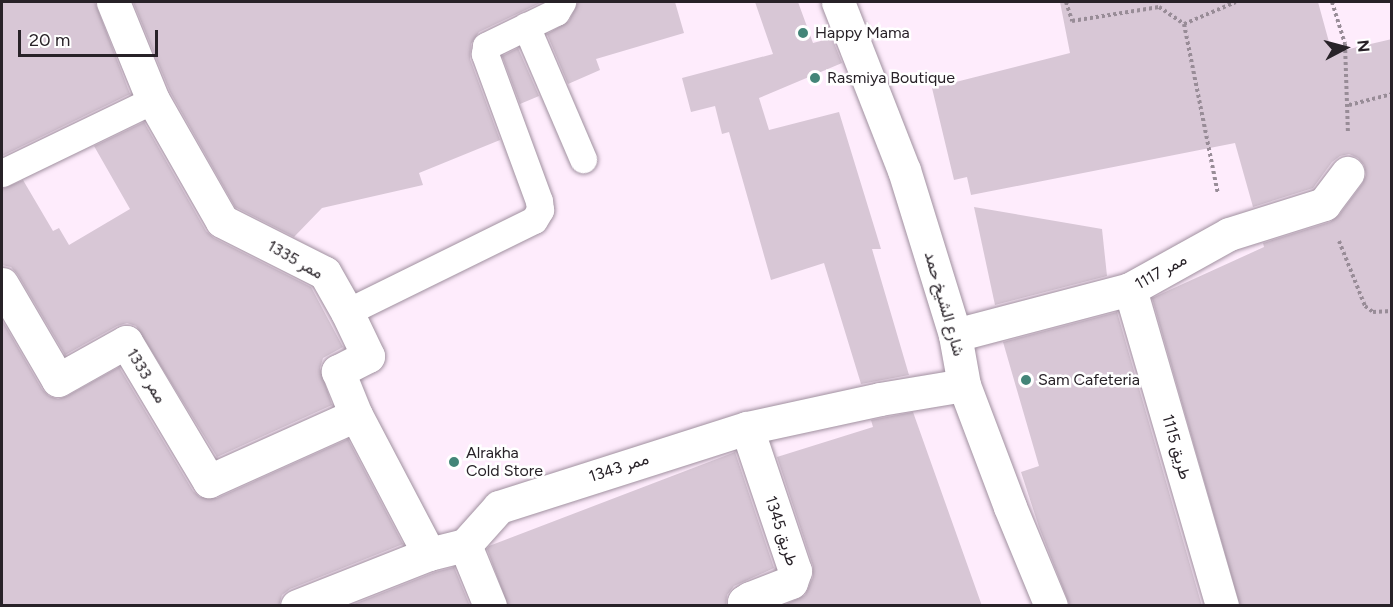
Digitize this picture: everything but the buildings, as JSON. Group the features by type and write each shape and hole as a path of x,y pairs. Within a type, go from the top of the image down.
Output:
{"street":[{"path":"93,2 95,4 99,2"},
{"name":"ممر 1335","path":"113,2 153,100 222,221 325,273 368,356 338,371 356,415 429,554"},
{"name":"شارع الشيخ حمد","path":"838,2 904,170 955,335 964,385 1010,507 1051,606"},
{"path":"1324,204 1347,173"},
{"name":"ممر 1117","path":"955,335 1130,289 1229,234 1324,204"},
{"name":"ممر 1333","path":"2,284 57,380 126,342 209,481 356,415"},
{"name":"طريق 1115","path":"1130,289 1222,606"},
{"name":"ممر 1343","path":"465,545 499,507 747,428 880,399 964,385"},
{"name":"طريق 1345","path":"745,606 744,602 750,598 791,582 795,571 747,428"},
{"path":"297,606 429,554 465,545 490,606"}],"lane":[{"path":"347,312 534,220 540,210 539,201 485,54 486,46 556,12 562,2"},
{"path":"526,26 583,159"},
{"path":"2,173 153,100"}],"path":[{"path":"1066,2 1072,21 1159,7 1184,24 1215,186 1229,234"},
{"path":"1184,24 1236,2"},
{"path":"1332,2 1346,44 1349,105 1347,173"},
{"path":"1349,105 1392,94"},
{"path":"1324,204 1365,306 1373,312 1392,311"}],"place":[{"name":"Happy Mama","path":"803,33"},
{"name":"Rasmiya Boutique","path":"815,78"},
{"name":"Sam Cafeteria","path":"1026,380"},
{"name":"Alrakha Cold Store","path":"454,462"}]}
